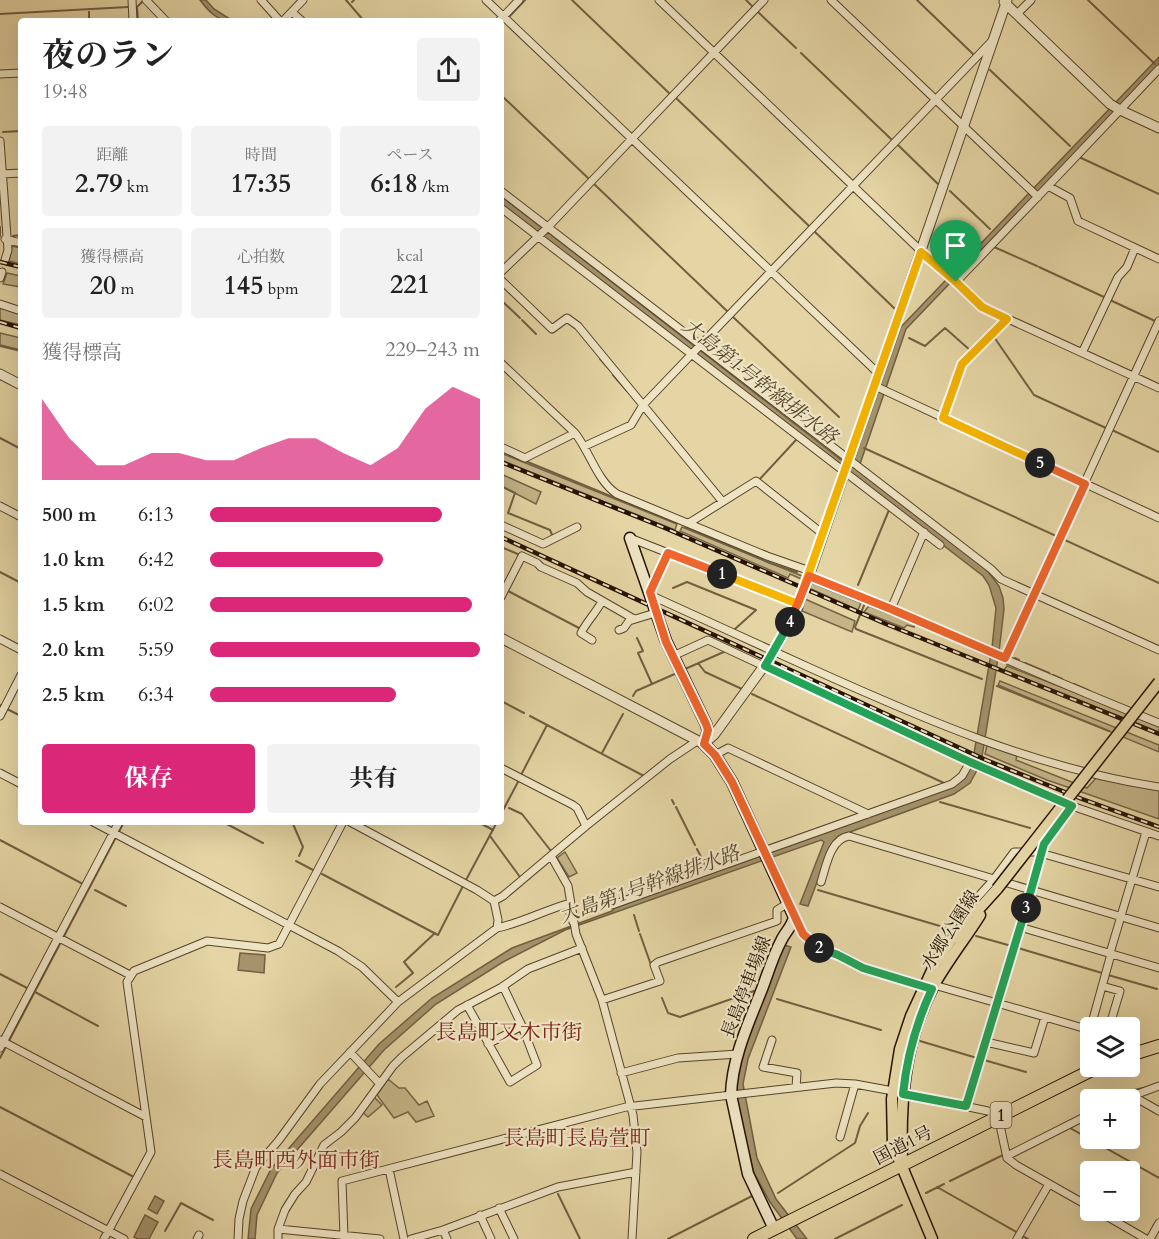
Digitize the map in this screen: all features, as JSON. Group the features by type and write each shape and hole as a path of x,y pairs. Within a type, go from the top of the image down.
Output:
{"highway":[{"path":"1140,1052 1159,1046"},
{"name":"国道1号","path":"754,1239 1080,1076"}],"main road":[{"path":"630,538 655,613 706,724 708,730 701,743 715,755 732,782 794,917"},
{"name":"水郷公園線","path":"932,1239 893,1145 903,1037 930,987 951,940 1159,682"},
{"name":"長島停車場線","path":"778,1227 748,1174 733,1095 738,1054 780,941 794,917"}],"street":[{"path":"132,0 133,18"},
{"path":"146,0 163,18"},
{"path":"261,0 278,18"},
{"path":"285,18 303,0"},
{"path":"486,0 503,18"},
{"path":"519,0 504,19 879,374"},
{"path":"659,0 921,252 982,307 1159,388"},
{"path":"504,269 548,228 764,0"},
{"path":"831,0 1035,194"},
{"path":"1017,14 1031,0"},
{"path":"1005,1 1116,108 1159,128"},
{"path":"494,901 670,759 714,735 765,666 787,629 845,473 880,389 879,374 995,38 1005,1"},
{"path":"292,12 299,18"},
{"path":"585,446 631,425 643,405 995,38"},
{"path":"954,280 1035,194 1048,186 1116,108 1159,69"},
{"path":"0,74 18,73"},
{"path":"0,141 5,239 8,250 5,260 0,254"},
{"path":"2,174 18,172"},
{"path":"1048,186 1070,198 1078,221 1159,259"},
{"path":"504,193 1001,579 1159,650"},
{"path":"504,210 940,544"},
{"path":"5,239 18,242"},
{"path":"1082,353 1118,276 1127,267 1136,248"},
{"path":"504,283 552,329 567,318 578,326 722,501"},
{"path":"0,304 18,310"},
{"path":"943,418 962,364 1007,319"},
{"path":"1002,657 1034,594 1159,321"},
{"path":"504,366 576,433 606,487 617,494 1159,723"},
{"path":"0,374 18,383"},
{"path":"880,389 1159,518"},
{"path":"504,448 525,458 576,433"},
{"path":"689,523 756,481 823,534"},
{"path":"0,506 18,515"},
{"path":"504,526 543,544 577,527"},
{"path":"891,609 924,532"},
{"path":"630,538 798,604"},
{"path":"668,553 650,594 896,707 975,739 1041,761 1159,787"},
{"path":"504,591 522,556 577,583 587,592 634,619"},
{"path":"592,640 581,633 587,621 595,615 602,601"},
{"path":"619,630 624,628 629,621 655,613"},
{"path":"0,639 18,648"},
{"path":"673,656 708,639 982,768 1072,806 1159,836"},
{"path":"504,640 701,743"},
{"path":"0,716 18,681"},
{"path":"715,755 728,747 868,814"},
{"path":"612,905 952,784 962,776 971,763"},
{"path":"504,770 573,805 577,808 586,826"},
{"path":"0,773 18,782"},
{"path":"966,1106 1044,844 1072,806"},
{"path":"844,824 848,835"},
{"path":"99,825 352,959 398,1002"},
{"path":"118,825 116,834 4,1044 146,1117"},
{"path":"104,1239 151,1152 127,982 130,975 134,971 207,941 273,947 279,944 341,825"},
{"path":"356,825 494,901 498,920 497,928"},
{"path":"1094,1017 1146,832"},
{"path":"821,882 837,842 848,835 995,884 1031,890 1159,928"},
{"path":"968,908 995,884 1014,852 1041,854 1159,888"},
{"path":"551,856 568,886 574,926"},
{"path":"602,1000 660,981 654,965 658,962 777,921 777,910 788,903"},
{"path":"238,1239 243,1201 255,1167 279,1140 320,1084 398,1002 497,928 509,926 567,904 602,1000 630,1107 636,1142 632,1239"},
{"path":"0,907 130,975"},
{"path":"794,917 803,934 817,947 863,968 1080,1027"},
{"path":"1020,927 1159,968"},
{"path":"278,1239 278,1229 285,1210 294,1194 306,1182 324,1145 346,1128 402,1057 467,1005 503,986 528,969 582,948"},
{"path":"467,1005 510,1082 537,1065 503,986"},
{"path":"1102,986 1120,991 1112,1017"},
{"path":"986,1042 1034,1053 1045,1017"},
{"path":"488,1044 522,1026"},
{"path":"772,1040 763,1067 797,1073 796,1087"},
{"path":"350,1052 380,1084"},
{"path":"621,1074 671,1059 738,1054"},
{"path":"346,1238 342,1181 630,1107 836,1083 898,1092 1000,1115 1006,1154 1016,1165 1080,1201"},
{"path":"840,1137 855,1084"},
{"path":"1140,1092 1159,1086"},
{"path":"1140,1100 1159,1111"},
{"path":"1006,1154 1080,1119"},
{"path":"389,1169 404,1239 398,1239"},
{"path":"411,1239 443,1230 558,1187 636,1172"},
{"path":"0,1174 124,1239"},
{"path":"1017,1239 1049,1184"},
{"path":"499,1208 514,1239"},
{"path":"480,1215 491,1239"},
{"path":"1116,1221 1148,1239 1159,1223"},
{"path":"278,1229 346,1238 380,1239"},
{"path":"443,1230 447,1239"}],"shaded area":[{"path":"200,0 206,0 214,9 228,18 220,18"},
{"path":"1159,57 1159,65 906,329 858,470 986,569 999,586 1004,609 999,652 981,763 970,783 954,794 839,836 831,845 808,906 800,904 824,842 821,840 565,930 503,962 436,1004 384,1050 277,1173 257,1215 255,1239 248,1239 251,1209 271,1169 379,1044 432,998 512,948 615,908 955,785 972,765 992,648 996,608 989,585 983,576 504,206 504,198 852,466 901,327"},
{"path":"12,246 18,247 18,263 9,261"},
{"path":"7,273 18,275 18,286 3,284"},
{"path":"0,308 18,313 18,324 0,320"},
{"path":"0,333 18,337 18,349 0,345"},
{"path":"504,454 677,524 675,530 504,461"},
{"path":"504,475 541,492 536,504 504,488"},
{"path":"682,527 802,576 801,579 790,574 788,578 680,531"},
{"path":"812,583 861,603 858,610 809,588"},
{"path":"805,599 855,621 852,632 802,611"},
{"path":"869,606 915,624 914,627 907,625 904,628 864,612"},
{"path":"1007,666 1159,725 1159,732 1004,670"},
{"path":"1000,681 1159,745 1159,752 998,685"},
{"path":"987,745 1017,755 1016,760 1087,788 1097,777 1159,788 1159,819 1047,780 985,754"},
{"path":"565,852 577,873 569,877 557,858"},
{"path":"784,945 791,947 748,1059 743,1084 757,1158 776,1199 807,1239 797,1239 770,1202 754,1173 739,1113 735,1084 742,1055"},
{"path":"240,953 265,955 264,973 238,970"},
{"path":"388,1079 399,1088 405,1088 419,1105 427,1101 434,1116 416,1122 408,1112 394,1118 377,1095"},
{"path":"374,1097 382,1105 368,1117 362,1112"},
{"path":"155,1196 164,1201 157,1214 148,1209"},
{"path":"145,1215 158,1222 149,1239 138,1239 134,1237"}],"waterway":[{"path":"346,0 361,18"},
{"path":"509,17 525,0"},
{"path":"572,0 670,94"},
{"path":"746,0 753,7"},
{"path":"917,0 973,54"},
{"path":"1088,0 1155,64"},
{"path":"138,18 137,7 142,2"},
{"path":"0,14 128,7"},
{"path":"89,9 89,18"},
{"path":"758,12 796,48"},
{"path":"801,53 891,139"},
{"path":"990,70 1070,146"},
{"path":"504,98 589,179"},
{"path":"676,98 809,226"},
{"path":"3,132 18,131"},
{"path":"897,144 938,184"},
{"path":"1079,157 1159,194"},
{"path":"593,183 727,311"},
{"path":"950,191 990,229"},
{"path":"0,227 0,236"},
{"path":"814,231 894,308"},
{"path":"13,236 18,235"},
{"path":"994,247 1037,266"},
{"path":"1039,267 1104,297"},
{"path":"1110,300 1155,321"},
{"path":"504,303 520,318"},
{"name":"大島第1号幹線排水路","path":"733,317 839,417"},
{"path":"522,320 536,334"},
{"path":"909,338 925,346 945,328 971,351"},
{"path":"994,337 1034,395 1106,428"},
{"path":"0,346 18,350"},
{"path":"600,359 611,371"},
{"path":"613,375 627,391"},
{"path":"1112,430 1159,452"},
{"path":"0,438 18,447"},
{"path":"759,480 796,440"},
{"path":"864,448 1159,583"},
{"path":"523,460 676,523"},
{"path":"504,488 515,493 508,513 550,530 553,537"},
{"path":"858,585 889,510"},
{"path":"686,527 770,563 797,572"},
{"path":"504,548 520,555"},
{"path":"0,572 18,581"},
{"path":"673,588 687,582 756,610 735,629"},
{"path":"822,586 891,614"},
{"path":"508,591 579,628"},
{"path":"865,603 856,629 982,679"},
{"path":"637,638 643,651 638,653 652,684"},
{"path":"956,641 992,658"},
{"path":"685,669 726,651"},
{"path":"1015,658 1019,660"},
{"path":"698,663 705,672 742,689"},
{"path":"1025,663 1049,673"},
{"path":"633,696 636,691 677,673"},
{"path":"1053,675 1062,679"},
{"path":"1074,684 1090,691"},
{"path":"997,686 1109,731"},
{"path":"752,694 944,783"},
{"path":"504,703 524,713"},
{"path":"7,709 18,714"},
{"path":"602,753 623,714"},
{"path":"530,716 644,776"},
{"path":"521,775 547,725"},
{"path":"504,808 519,780"},
{"path":"672,800 674,804"},
{"path":"940,802 1030,828"},
{"name":"大島第1号幹線排水路","path":"676,807 695,845"},
{"path":"509,808 522,814 551,851"},
{"path":"0,1058 122,825"},
{"path":"229,825 263,843"},
{"path":"293,825 303,847 299,856"},
{"path":"484,825 493,830"},
{"path":"466,880 495,825"},
{"path":"490,836 520,877"},
{"path":"0,840 81,883"},
{"name":"大島第1号幹線排水路","path":"697,849 706,867"},
{"path":"296,861 313,870"},
{"path":"322,874 438,935 463,886"},
{"path":"95,890 126,906"},
{"path":"818,890 950,929"},
{"path":"634,915 639,931"},
{"path":"396,987 413,973 404,962 435,933"},
{"path":"640,934 651,965"},
{"path":"976,936 1008,945"},
{"path":"1018,948 1102,973"},
{"path":"0,974 27,988"},
{"path":"1108,975 1157,989"},
{"path":"662,998 668,1013 680,1017 754,991"},
{"path":"35,992 98,1026"},
{"path":"777,999 881,1030"},
{"path":"920,1041 977,1058"},
{"path":"984,1060 1026,1072"},
{"path":"1139,1089 1148,1087"},
{"path":"0,1107 132,1176"},
{"path":"778,1193 855,1143 860,1126 868,1113"},
{"path":"1070,1128 1159,1178"},
{"path":"950,1181 1005,1154"},
{"path":"926,1193 944,1184"},
{"path":"937,1187 1018,1233"},
{"path":"558,1194 580,1239"},
{"path":"668,1239 752,1196"},
{"path":"165,1231 181,1203 213,1220"},
{"path":"835,1239 902,1205"},
{"path":"1022,1236 1028,1239"}],"railway":[{"path":"0,262 18,266"},
{"path":"0,322 18,327"},
{"path":"504,463 665,528 886,624 1159,734"},
{"path":"504,538 986,760 1159,827"}],"district":[{"name":"長島町又木市街","path":"509,1032"},
{"name":"長島町長島萱町","path":"577,1138"},
{"name":"長島町西外面市街","path":"296,1160"}],"route":[{"path":"921,252 956,282 982,307 1007,319 962,364 943,418 1085,484 1005,658 809,576 794,615 765,666 970,762 1072,806 1044,844 966,1106 903,1094 906,1062 932,989 863,968 817,947 803,934 732,782 715,755 704,744 708,730 706,724 666,642 650,592 668,553 798,604 921,252"}]}
